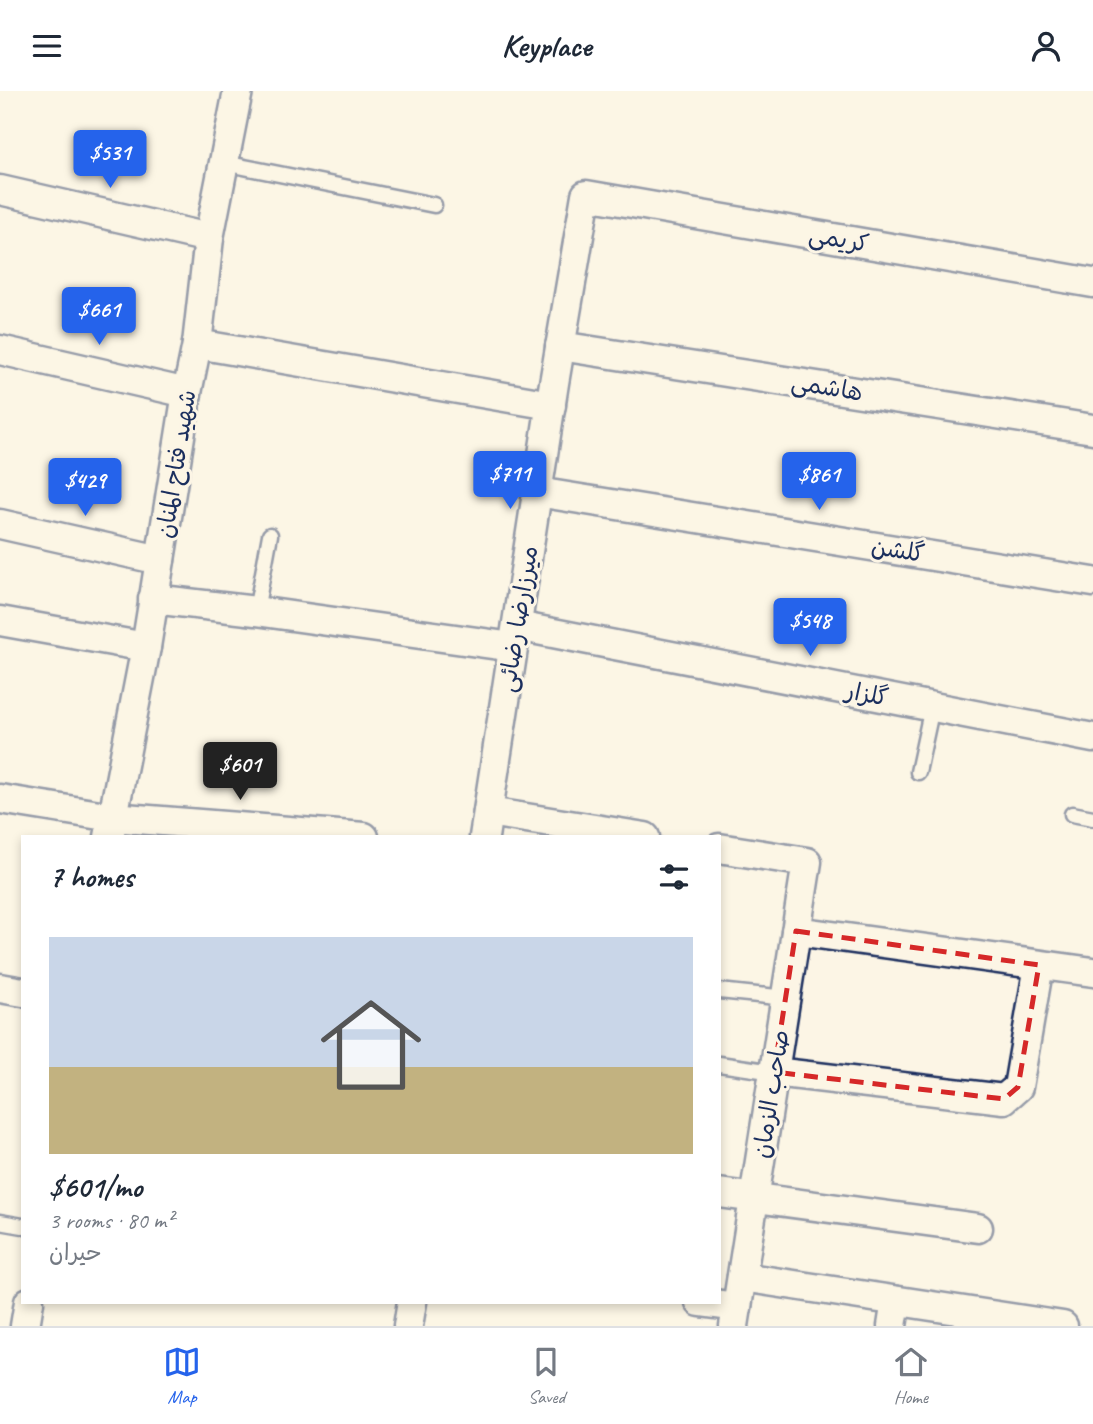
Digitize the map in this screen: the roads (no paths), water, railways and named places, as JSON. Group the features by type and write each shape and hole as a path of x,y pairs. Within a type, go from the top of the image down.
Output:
{"street":[{"name":"شهید فتاح المنان","path":"110,827 146,647 187,393 198,344 209,238 224,163 233,92"},
{"path":"0,190 209,238"},
{"name":"کریمی","path":"586,195 1093,283"},
{"name":"میرزارضا رضائی","path":"486,824 586,195"},
{"path":"198,344 551,405"},
{"name":"هاشمی","path":"560,346 1093,429"},
{"path":"0,350 187,393"},
{"name":"گلشن","path":"537,492 1093,582"},
{"path":"0,524 160,560"},
{"name":"گلزار","path":"153,599 515,637 932,707 1093,738"},
{"path":"0,621 146,647"},
{"path":"0,799 110,827 313,835"},
{"path":"486,824 621,835"},
{"name":"صاحب الزمان","path":"721,848 807,862 735,1317"},
{"path":"796,931 1093,972"},
{"path":"774,1072 1004,1099 1018,1087 1039,965"},
{"path":"0,988 21,992"},
{"path":"721,1193 978,1229"},
{"path":"741,1277 894,1313 1063,1326"},
{"path":"25,1326 29,1304"},
{"path":"408,1326 412,1304"},
{"path":"704,1304 735,1317"}],"lane":[{"path":"224,163 434,205"},
{"path":"256,611 270,535"},
{"path":"918,772 932,707"},
{"path":"1072,814 1093,818"},
{"path":"721,991 786,998"},
{"path":"721,1065 774,1072"},
{"path":"0,1222 21,1226"}]}
